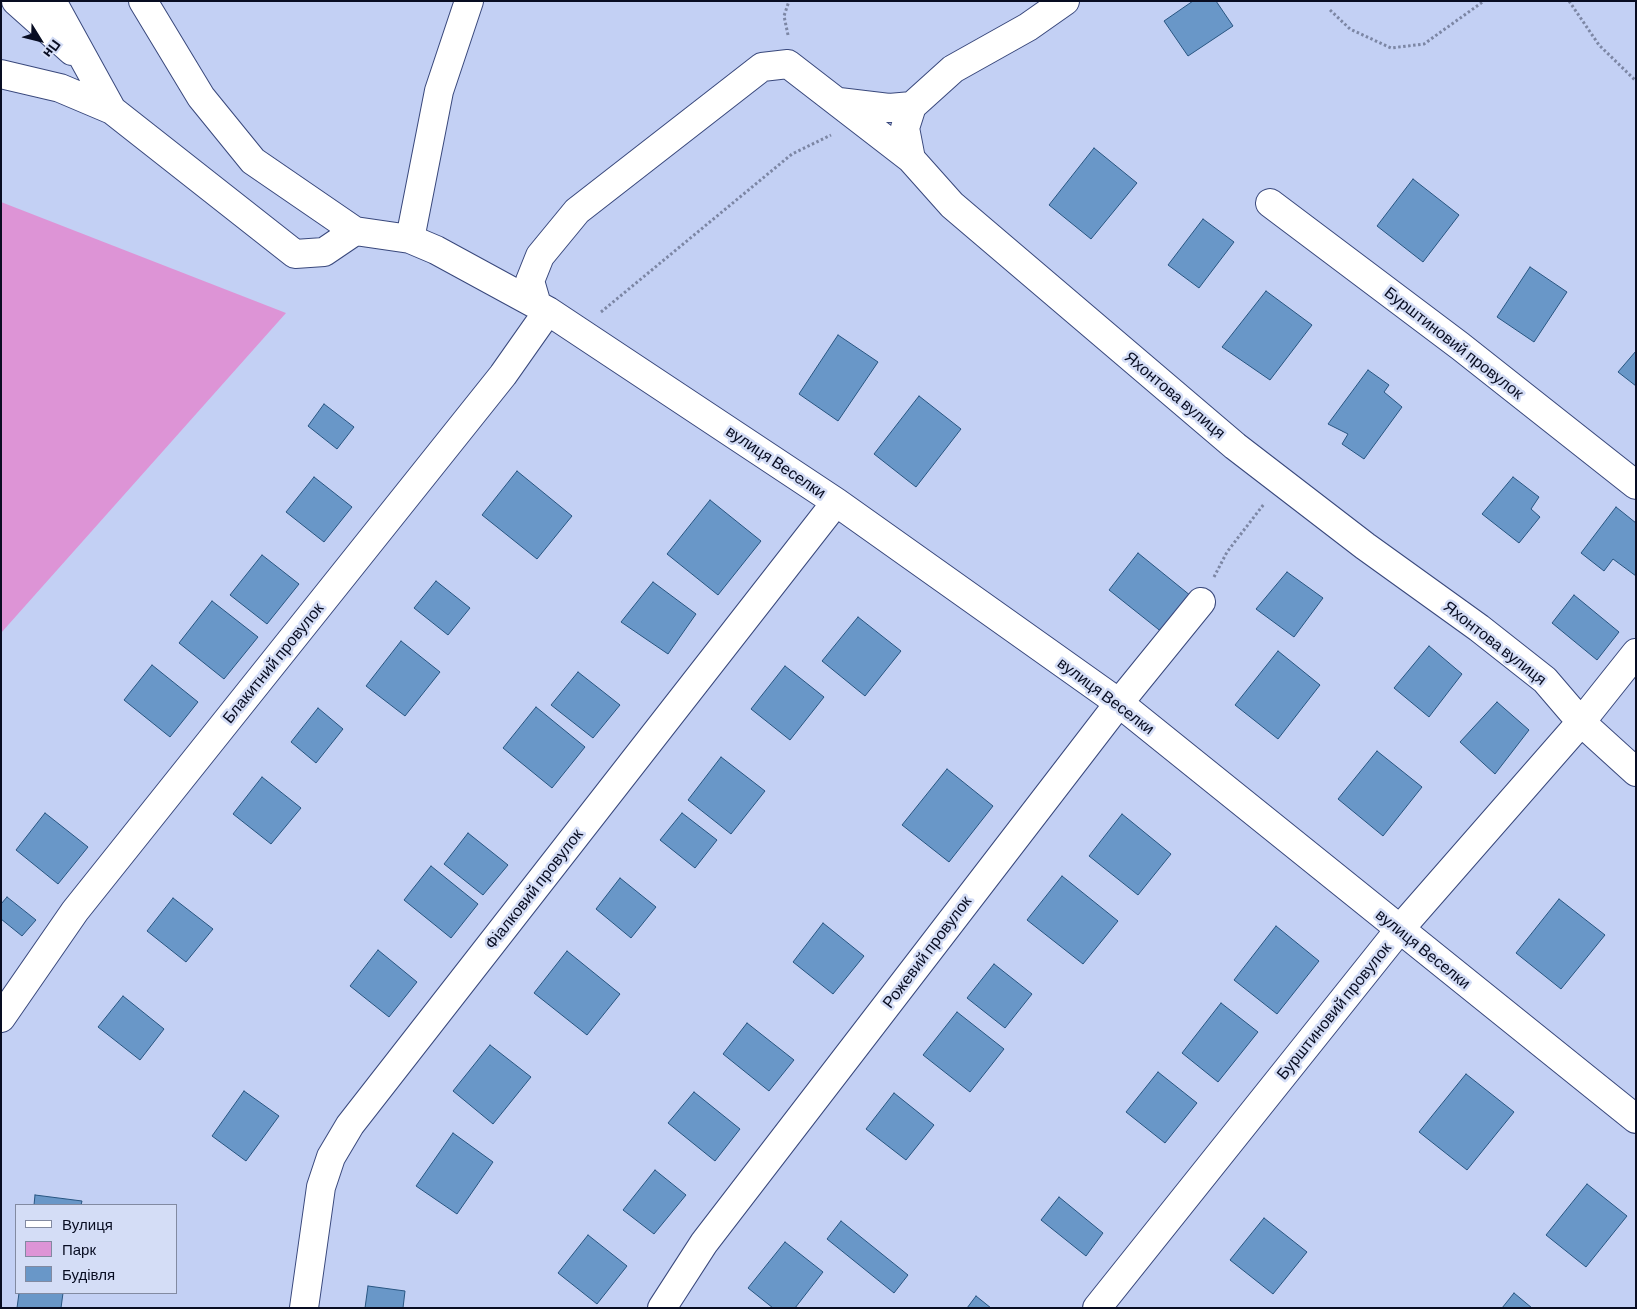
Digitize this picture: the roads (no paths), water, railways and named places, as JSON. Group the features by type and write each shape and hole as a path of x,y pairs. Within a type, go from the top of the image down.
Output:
{"street":[{"path":"16,1 88,66"},
{"path":"52,1 112,110"},
{"path":"1,74 60,88 112,110 295,254 324,252 355,231 253,161 201,97 143,1"},
{"path":"410,239 440,91 469,1"},
{"path":"911,159 905,128 912,106 953,69 1028,27 1065,1"},
{"name":"Яхонтова вулиця","path":"543,308 530,281 540,256 578,211 762,67 788,64 911,159 952,205 1235,446 1365,546 1479,628 1538,674 1582,722 1636,772"},
{"path":"837,102 889,108 912,106"},
{"name":"Бурштиновий провулок","path":"1270,203 1460,346 1636,485"},
{"name":"вулиця Веселки","path":"355,231 410,239 436,250 543,308 836,502 1119,702 1399,930 1636,1119"},
{"name":"Блакитний провулок","path":"1,1018 75,911 503,375 543,308"},
{"name":"Фіалковий провулок","path":"304,1308 321,1186 331,1157 350,1125 836,502"},
{"name":"Рожевий провулок","path":"662,1308 704,1243 1119,702 1201,602"},
{"name":"Бурштиновий провулок","path":"1097,1308 1399,930 1582,722 1636,653"}]}
